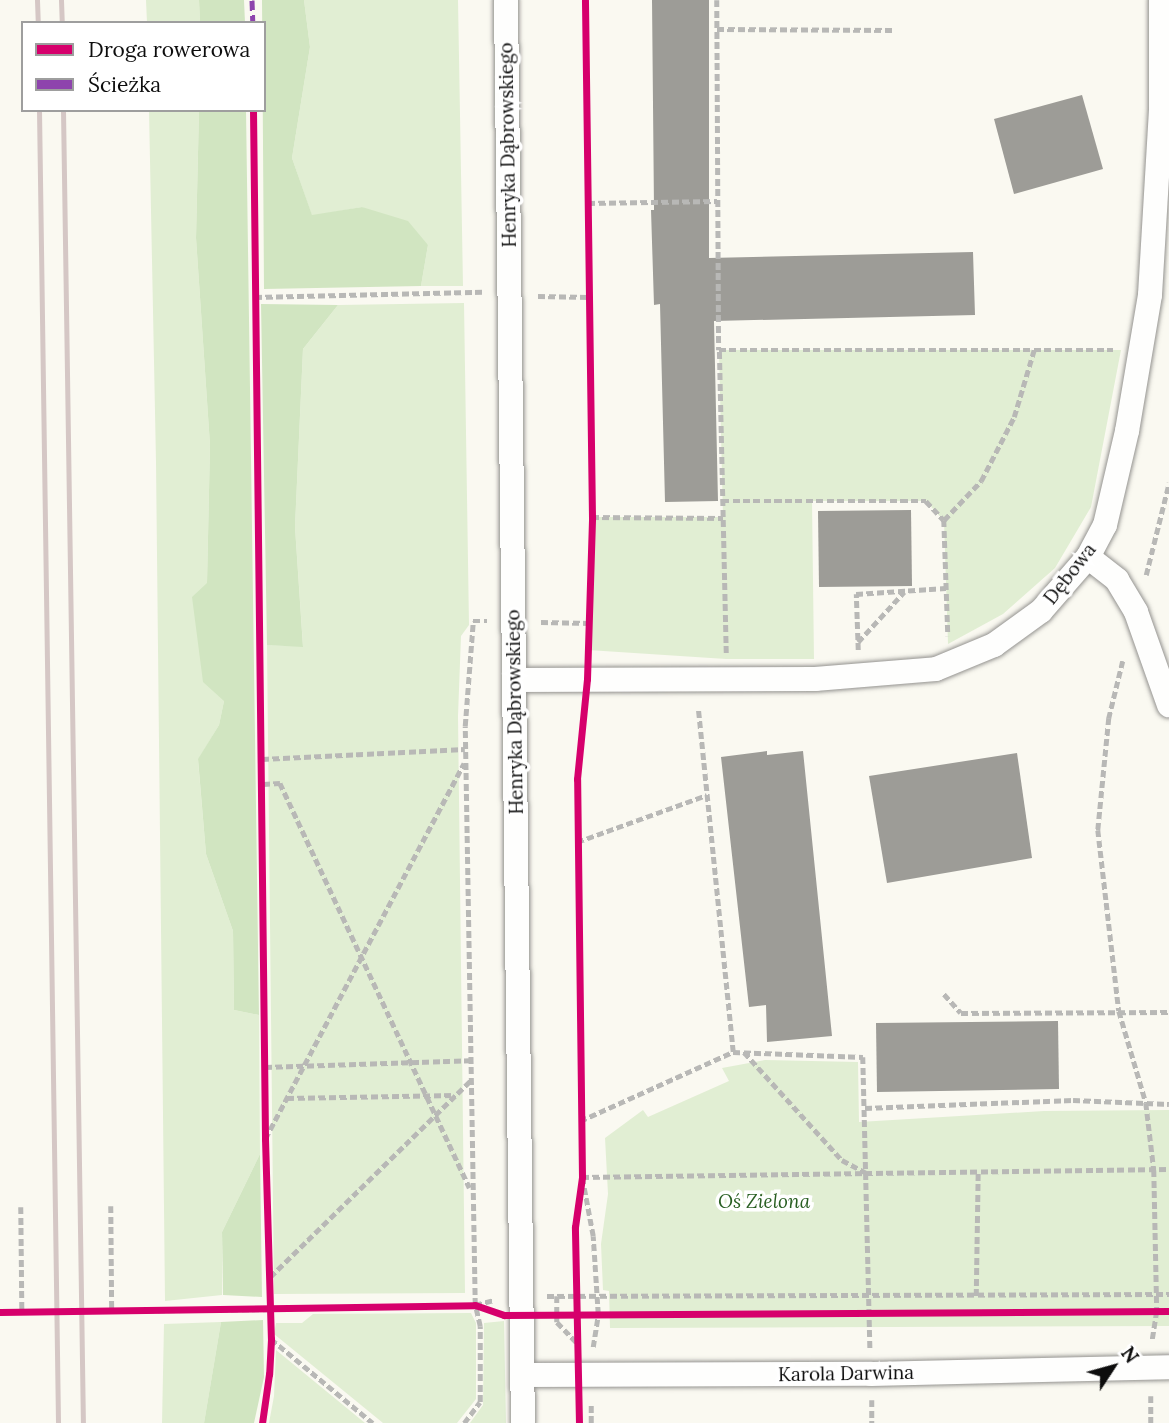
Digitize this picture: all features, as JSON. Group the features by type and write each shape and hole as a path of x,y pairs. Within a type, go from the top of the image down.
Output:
{"street":[{"name":"Henryka Dąbrowskiego","path":"506,0 523,1423"},
{"name":"Dębowa","path":"515,680 815,679 936,669 995,645 1041,611 1088,557 1105,526 1124,445 1150,295 1161,110 1161,0"},
{"path":"1088,557 1117,580 1136,612 1169,705"},
{"name":"Karola Darwina","path":"523,1375 871,1374 1160,1359"}],"path":[{"path":"717,0 719,350 726,659"},
{"path":"717,29 892,30"},
{"path":"588,202 718,201"},
{"path":"255,298 468,291 589,297"},
{"path":"719,350 1121,350"},
{"path":"944,520 981,481 1014,417 1034,350"},
{"path":"1160,1359 1154,1170 1146,1104 1119,1011 1098,830 1109,718 1169,483"},
{"path":"722,501 926,501 944,520 948,644 959,638"},
{"path":"592,517 723,518"},
{"path":"858,659 856,594 946,588"},
{"path":"857,642 905,591"},
{"path":"464,1423 480,1402 480,1326 475,1305 472,1192 465,760 474,621"},
{"path":"698,708 733,1052"},
{"path":"262,759 465,748"},
{"path":"265,1139 465,760"},
{"path":"262,784 280,783 472,1192"},
{"path":"576,842 707,795"},
{"path":"944,994 961,1013 1169,1012"},
{"path":"580,1121 733,1052 863,1056 870,1354"},
{"path":"743,1052 842,1160 867,1173"},
{"path":"265,1067 471,1060"},
{"path":"270,1277 471,1080"},
{"path":"287,1098 456,1095"},
{"path":"865,1108 1073,1100 1169,1104"},
{"path":"582,1177 1169,1169"},
{"path":"976,1296 978,1171"},
{"path":"579,1202 582,1177"},
{"path":"582,1177 593,1236 598,1314 587,1375"},
{"path":"111,1206 112,1311"},
{"path":"21,1207 22,1311"},
{"path":"577,1281 577,1305"},
{"path":"539,1296 1169,1294"},
{"path":"557,1296 557,1322 584,1350"},
{"path":"475,1305 504,1297"},
{"path":"475,1305 504,1315 567,1315"},
{"path":"0,1312 270,1308"},
{"path":"1143,1311 1169,1311"},
{"path":"856,1312 883,1312"},
{"path":"587,1314 612,1314"},
{"path":"577,1329 577,1343 587,1375 591,1423"},
{"path":"271,1339 373,1423"},
{"path":"1150,1386 1151,1423"},
{"path":"872,1388 872,1423"}],"green space":[{"path":"146,0 199,0 200,21 147,21"},
{"path":"199,0 244,0 245,21 200,21"},
{"path":"262,0 304,0 310,47 292,158 312,215 362,207 408,221 428,245 421,286 264,289 263,112 266,112 266,21 262,21"},
{"path":"304,0 458,0 463,286 421,286 428,245 362,207 312,216 292,158 310,47"},
{"path":"149,112 199,112 196,238 210,445 207,583 224,701 219,725 198,760 206,854 233,931 234,1010 259,1015 260,1154 222,1232 222,1295 165,1301 156,462"},
{"path":"199,112 246,112 259,1015 234,1010 233,931 206,854 198,759 219,725 224,701 203,682 192,597 207,583 210,445 196,238"},
{"path":"464,303 469,625 461,636 458,716 465,1293 274,1294 267,645 303,646 295,527 303,349 338,305"},
{"path":"261,304 338,305 303,349 295,527 303,647 267,645"},
{"path":"719,350 1121,350 1091,507 1055,568 1003,614 948,644 944,521 926,501 812,501 814,659 726,659 588,650 592,517 723,517"},
{"name":"Oś Zielona","path":"765,1060 858,1062 859,1122 1044,1111 1169,1110 1169,1326 610,1328 609,1291 603,1290 601,1244 608,1194 605,1138 643,1110 648,1117 729,1081 722,1068"},
{"path":"260,1154 262,1297 223,1295 222,1232"},
{"path":"471,1313 476,1323 476,1399 457,1423 383,1423 274,1334 276,1323 302,1323 313,1314"},
{"path":"263,1320 264,1377 254,1423 204,1423 221,1322"},
{"path":"504,1321 506,1423 470,1423 483,1405 484,1323"},
{"path":"221,1322 204,1423 162,1423 164,1324"},
{"path":"276,1350 365,1423 269,1423 274,1396"}],"building":[{"path":"652,0 709,0 709,258 973,252 975,315 714,321 718,501 665,502 660,304 654,305 651,210 654,210"},
{"path":"1082,95 1103,169 1014,194 994,119"},
{"path":"911,510 912,586 819,587 818,511"},
{"path":"767,751 767,755 803,751 832,1036 767,1042 766,1005 749,1007 721,757"},
{"path":"1017,753 1032,858 887,883 869,776"},
{"path":"1058,1021 1059,1089 877,1092 876,1023"}],"railway":[{"path":"37,0 38,21"},
{"path":"61,0 62,21"},
{"path":"39,112 58,1423"},
{"path":"63,112 83,1423"}],"marked path":[{"path":"252,0 253,21"}],"cycle path":[{"path":"579,1423 575,1227 582,1177 577,779 587,679 592,517 585,0"},
{"path":"253,112 265,1139 271,1339 262,1423"},
{"path":"0,1312 475,1305 504,1315 1169,1311"}]}
